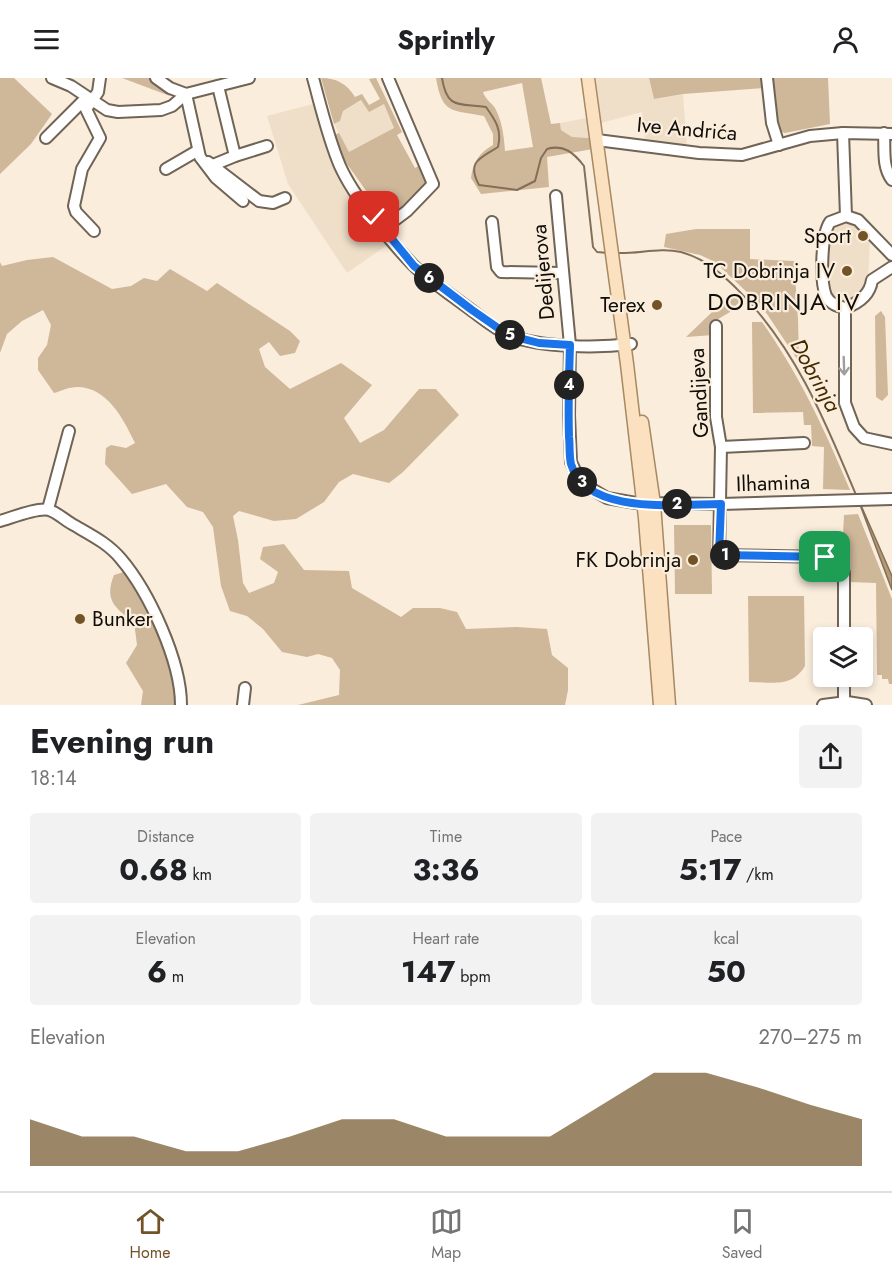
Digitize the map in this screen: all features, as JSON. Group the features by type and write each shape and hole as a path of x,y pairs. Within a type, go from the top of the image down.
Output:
{"main road":[{"path":"588,78 610,240 628,344 649,504 669,705"},
{"path":"649,504 660,705"}],"street":[{"path":"52,78 71,82 107,110 118,112 161,110 172,106 186,94 249,78"},
{"path":"94,231 76,212 74,206 82,169 100,138 86,109 98,92 100,78"},
{"path":"156,78 186,94 198,154 216,178 243,201"},
{"path":"314,78 326,126 340,166 357,195 414,266 508,335 539,343 628,344"},
{"path":"383,230 407,211 433,184 388,78"},
{"path":"767,78 772,123 779,145"},
{"path":"218,86 235,156"},
{"path":"46,138 84,100 92,99"},
{"path":"843,133 846,216"},
{"name":"Ive Andrića","path":"597,140 692,153 727,154 751,153 810,136 843,133 888,134"},
{"path":"888,134 885,166 892,180"},
{"path":"213,165 267,146"},
{"path":"198,154 259,201 273,203 285,198"},
{"path":"166,169 198,154"},
{"name":"Dedijerova","path":"556,196 570,345 568,415 571,462 585,485 607,498 649,504"},
{"path":"892,255 864,224 852,217 834,219 828,224 824,234 826,295 834,304 845,308 858,302 867,293 872,280 892,267"},
{"path":"492,222 497,267 501,272 562,273"},
{"path":"845,308 845,403 849,417 864,438 892,444"},
{"name":"Gandijeva","path":"716,326 716,417 721,447 804,443"},
{"path":"48,509 69,431"},
{"path":"721,447 719,555 825,557 839,562 844,573 844,627"},
{"name":"Ilhamina","path":"649,504 892,499"},
{"path":"0,522 33,511 48,509 103,543 121,559 158,619 178,676 181,705"},
{"path":"844,687 844,702"},
{"path":"243,705 245,688"},
{"path":"823,705 844,702 866,705"}],"shaded area":[{"path":"0,78 14,78 52,114 31,144 0,174"},
{"path":"122,78 166,78 170,96"},
{"path":"321,78 341,83 355,97 362,94 369,105 380,99 369,79 376,78 402,132 397,135 415,168 420,165 427,180 425,188 387,220 342,157 334,135 339,133 349,152 394,128 384,104 369,112 361,100 343,111 340,121 334,124"},
{"path":"436,78 541,78 551,124 560,123 561,130 572,137 589,138 593,149 547,157 549,187 481,194 471,178 472,172 478,158 493,145 493,134 484,116 463,113 450,108 441,98","holes":["522,83 533,147 505,151 499,118 495,108 483,92"]},
{"path":"596,78 649,78 654,99 683,94 687,147 645,140 642,112 601,123"},
{"path":"649,78 763,78 764,88 683,94 654,99"},
{"path":"772,78 828,78 830,124 785,133 779,131"},
{"path":"362,100 370,111 384,104 394,128 371,141 384,218 334,124 340,121 343,111"},
{"path":"313,104 341,178 390,243 347,273 288,184 267,116"},
{"path":"586,118 589,138 572,137 561,130 560,123"},
{"name":"TC Dobrinja IV","path":"850,220 870,236 868,288 855,302 838,304 827,292 828,229 832,225"},
{"path":"696,229 750,229 750,259 794,261 799,362 767,314 715,262 700,255 664,247 666,234"},
{"path":"53,257 112,289 131,286 144,278 157,281 170,269 207,291 217,283 290,331 300,341 295,353 280,356 269,342 259,349 265,367 290,389 341,363 372,385 344,418 360,443 384,430 419,389 436,389 459,415 403,472 389,483 353,474 339,482 324,502 296,519 274,521 239,511 233,516 243,583 249,593 274,583 278,572 260,559 263,547 284,544 304,570 349,571 352,588 401,617 413,608 440,608 457,612 466,629 517,627 547,629 552,655 568,668 565,705 298,705 339,695 340,670 332,658 318,654 307,657 282,652 263,629 247,616 230,611 221,586 213,527 203,512 187,507 166,484 132,494 105,464 106,448 111,445 126,448 135,443 119,414 105,398 88,388 68,388 54,393 38,370 38,358 47,345 51,325 43,310 22,321 7,334 0,353 0,262 2,266"},
{"path":"733,292 741,300 730,312 715,321 713,335 686,337"},
{"path":"881,311 885,317 888,395 882,401 876,397 875,316"},
{"path":"752,322 762,322 800,382 850,490 823,489 824,447 812,446 811,425 804,425 803,412 753,413"},
{"path":"856,494 892,576 892,590"},
{"path":"858,514 892,599 892,684 889,684 888,679 882,679 882,675 877,675 876,583 850,582 849,568 842,555 844,515"},
{"name":"FK Dobrinja","path":"674,525 711,525 712,594 675,594"},
{"path":"817,559 837,564 841,577 817,579"},
{"path":"124,572 143,601 156,629 173,675 175,705 141,705 143,691 126,663 137,645 134,622 113,603 110,591 114,575"},
{"path":"748,596 804,596 805,666 794,678 773,683 749,682"}],"waterway":[{"name":"Dobrinja","path":"442,78 444,88 451,100 462,105 486,107 497,126 498,147 477,161 475,165 475,177 479,185 517,190 535,181 541,158 547,149 559,148 568,151 584,166 593,247 597,252 608,253"},
{"name":"Dobrinja","path":"617,253 665,250 681,252 710,266 734,286 755,309 791,358 820,411 856,495"}],"place":[{"name":"Sport","path":"863,236"},
{"name":"TC Dobrinja IV","path":"847,271"},
{"name":"Terex","path":"657,305"},
{"name":"FK Dobrinja","path":"693,560"},
{"name":"Bunker","path":"80,619"}],"district":[{"name":"DOBRINJA IV","path":"784,302"}],"route":[{"path":"374,217 414,266 508,335 539,343 570,345 568,415 571,462 578,477 585,485 617,501 654,504 721,504 719,555 825,557"}]}
